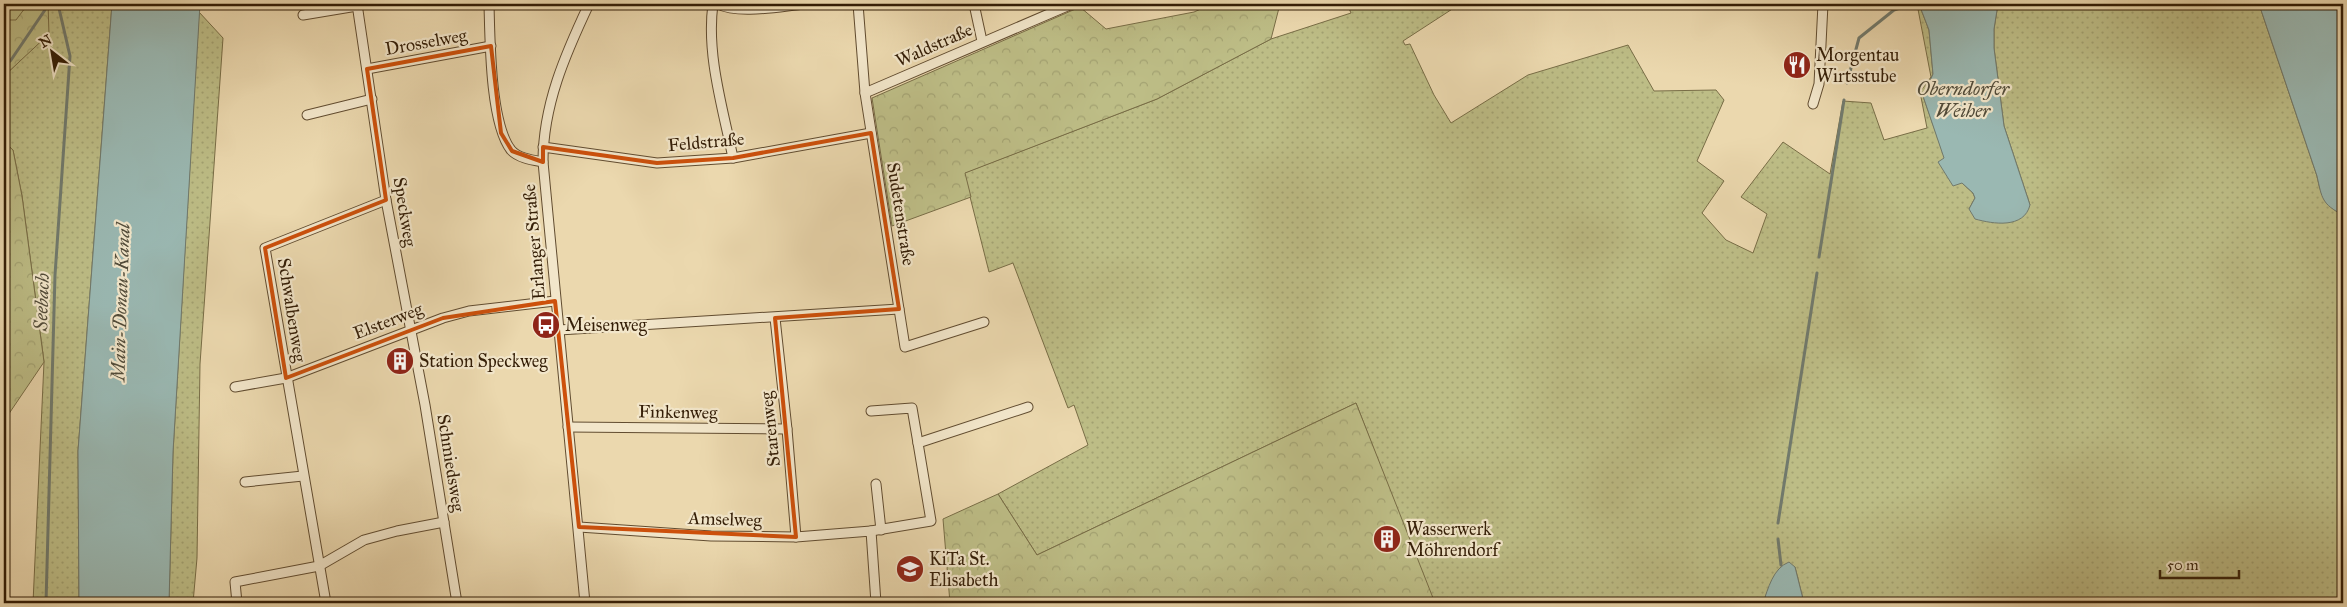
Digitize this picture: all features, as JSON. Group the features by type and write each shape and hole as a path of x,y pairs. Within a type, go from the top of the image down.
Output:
{"street":[{"path":"489,4 491,46 501,133 512,151 527,159 542,162"},
{"name":"Erlanger Straße","path":"585,603 542,162 548,113 558,71 589,4"},
{"path":"713,4 713,49 720,96 733,158"},
{"path":"718,4 724,7 739,9 805,4"},
{"name":"Sudetenstraße","path":"858,4 864,93 905,347 984,322"},
{"path":"974,4 982,41"},
{"name":"Waldstraße","path":"864,93 1072,4"},
{"path":"1813,104 1819,84 1823,4"},
{"name":"Speckweg","path":"303,15 357,5 386,200 409,329"},
{"name":"Drosselweg","path":"367,69 491,46"},
{"path":"307,115 372,99"},
{"name":"Feldstraße","path":"543,147 657,163 733,158 871,133"},
{"name":"Schwalbenweg","path":"326,603 265,248 386,200"},
{"name":"Elsterweg","path":"235,387 286,378 409,329 470,311 555,301"},
{"path":"559,330 900,309"},
{"name":"Starenweg","path":"774,318 788,429 796,537"},
{"name":"Schmiedsweg","path":"409,329 425,405 458,603"},
{"path":"918,443 1028,407"},
{"name":"Amselweg","path":"579,527 711,536 796,537 881,530 932,521 912,408 871,411"},
{"name":"Finkenweg","path":"568,427 788,429"},
{"path":"245,482 303,476"},
{"path":"876,484 881,530"},
{"path":"237,603 235,582 319,566 364,540 397,531 444,522"},
{"path":"871,531 876,603"}],"highlighted area":[{"path":"491,46 501,133 512,151 543,162 543,147 657,163 733,158 871,133 899,309 775,318 796,537 579,527 555,301 443,318 286,378 265,248 386,200 367,69"}],"green space":[{"path":"4,4 28,4 16,20 4,20"},
{"path":"28,4 48,4 49,34 4,76 4,20 16,19"},
{"path":"48,4 112,4 78,451 79,603 33,603 44,362 22,196 13,150 4,142 4,76 48,34"},
{"path":"1212,4 1280,4 1271,39 1157,99 965,173 971,197 892,226 872,98 1080,7 1106,29 1194,12"},
{"path":"1347,4 1460,4 1403,41 1405,45 1410,44 1434,95 1451,123 1528,75 1628,45 1654,91 1716,90 1724,100 1697,161 1724,181 1702,213 1726,240 1753,253 1767,214 1741,197 1783,142 1830,174 1843,101 1871,103 1884,140 1927,128 1920,92 1931,77 1917,4 1919,4 1929,30 1933,74 1923,96 1945,159 1939,162 1973,193 1975,198 1969,209 2030,205 2004,126 1994,48 1994,29 1998,4 2259,4 2322,195 2332,208 2343,215 2343,603 1804,603 1795,567 1768,590 1763,603 1433,603 1356,403 1037,555 998,494 1088,445 1074,405 1068,408 1013,263 989,272 964,173 1157,99 1271,39 1351,13"},
{"path":"199,12 223,38 200,364 197,558 193,603 169,603 173,452"},
{"path":"4,142 13,150 22,196 44,362 4,421"},
{"path":"1356,403 1435,603 950,603 943,519 998,494 1037,555"}],"water":[{"name":"Main-Donau-Kanal","path":"112,4 200,4 173,452 169,603 79,603 78,451"},
{"name":"Oberndorfer Weiher","path":"1919,4 1998,4 1994,29 1994,48 2004,126 2030,205 2027,213 2015,221 1999,223 1975,219 1969,209 1975,198 1973,193 1962,183 1953,186 1938,162 1944,158 1923,96 1933,74 1929,30"},
{"path":"2259,4 2343,4 2343,215 2327,204 2322,196"},
{"path":"1789,562 1795,567 1804,603 1763,603 1775,574 1783,565"}],"waterway":[{"path":"4,66 11,60 49,4"},
{"name":"Seebach","path":"46,603 55,275 70,56 58,4"},
{"path":"1847,83 1859,38 1894,10 1912,4"},
{"path":"1819,257 1844,100"},
{"path":"1778,523 1817,273"},
{"path":"1778,539 1781,565"}],"place":[{"name":"Morgentau Wirtsstube","path":"1797,65"},
{"name":"Meisenweg","path":"546,325"},
{"name":"Station Speckweg","path":"400,361"},
{"name":"Wasserwerk Möhrendorf","path":"1387,539"},
{"name":"KiTa St. Elisabeth","path":"910,569"}]}
